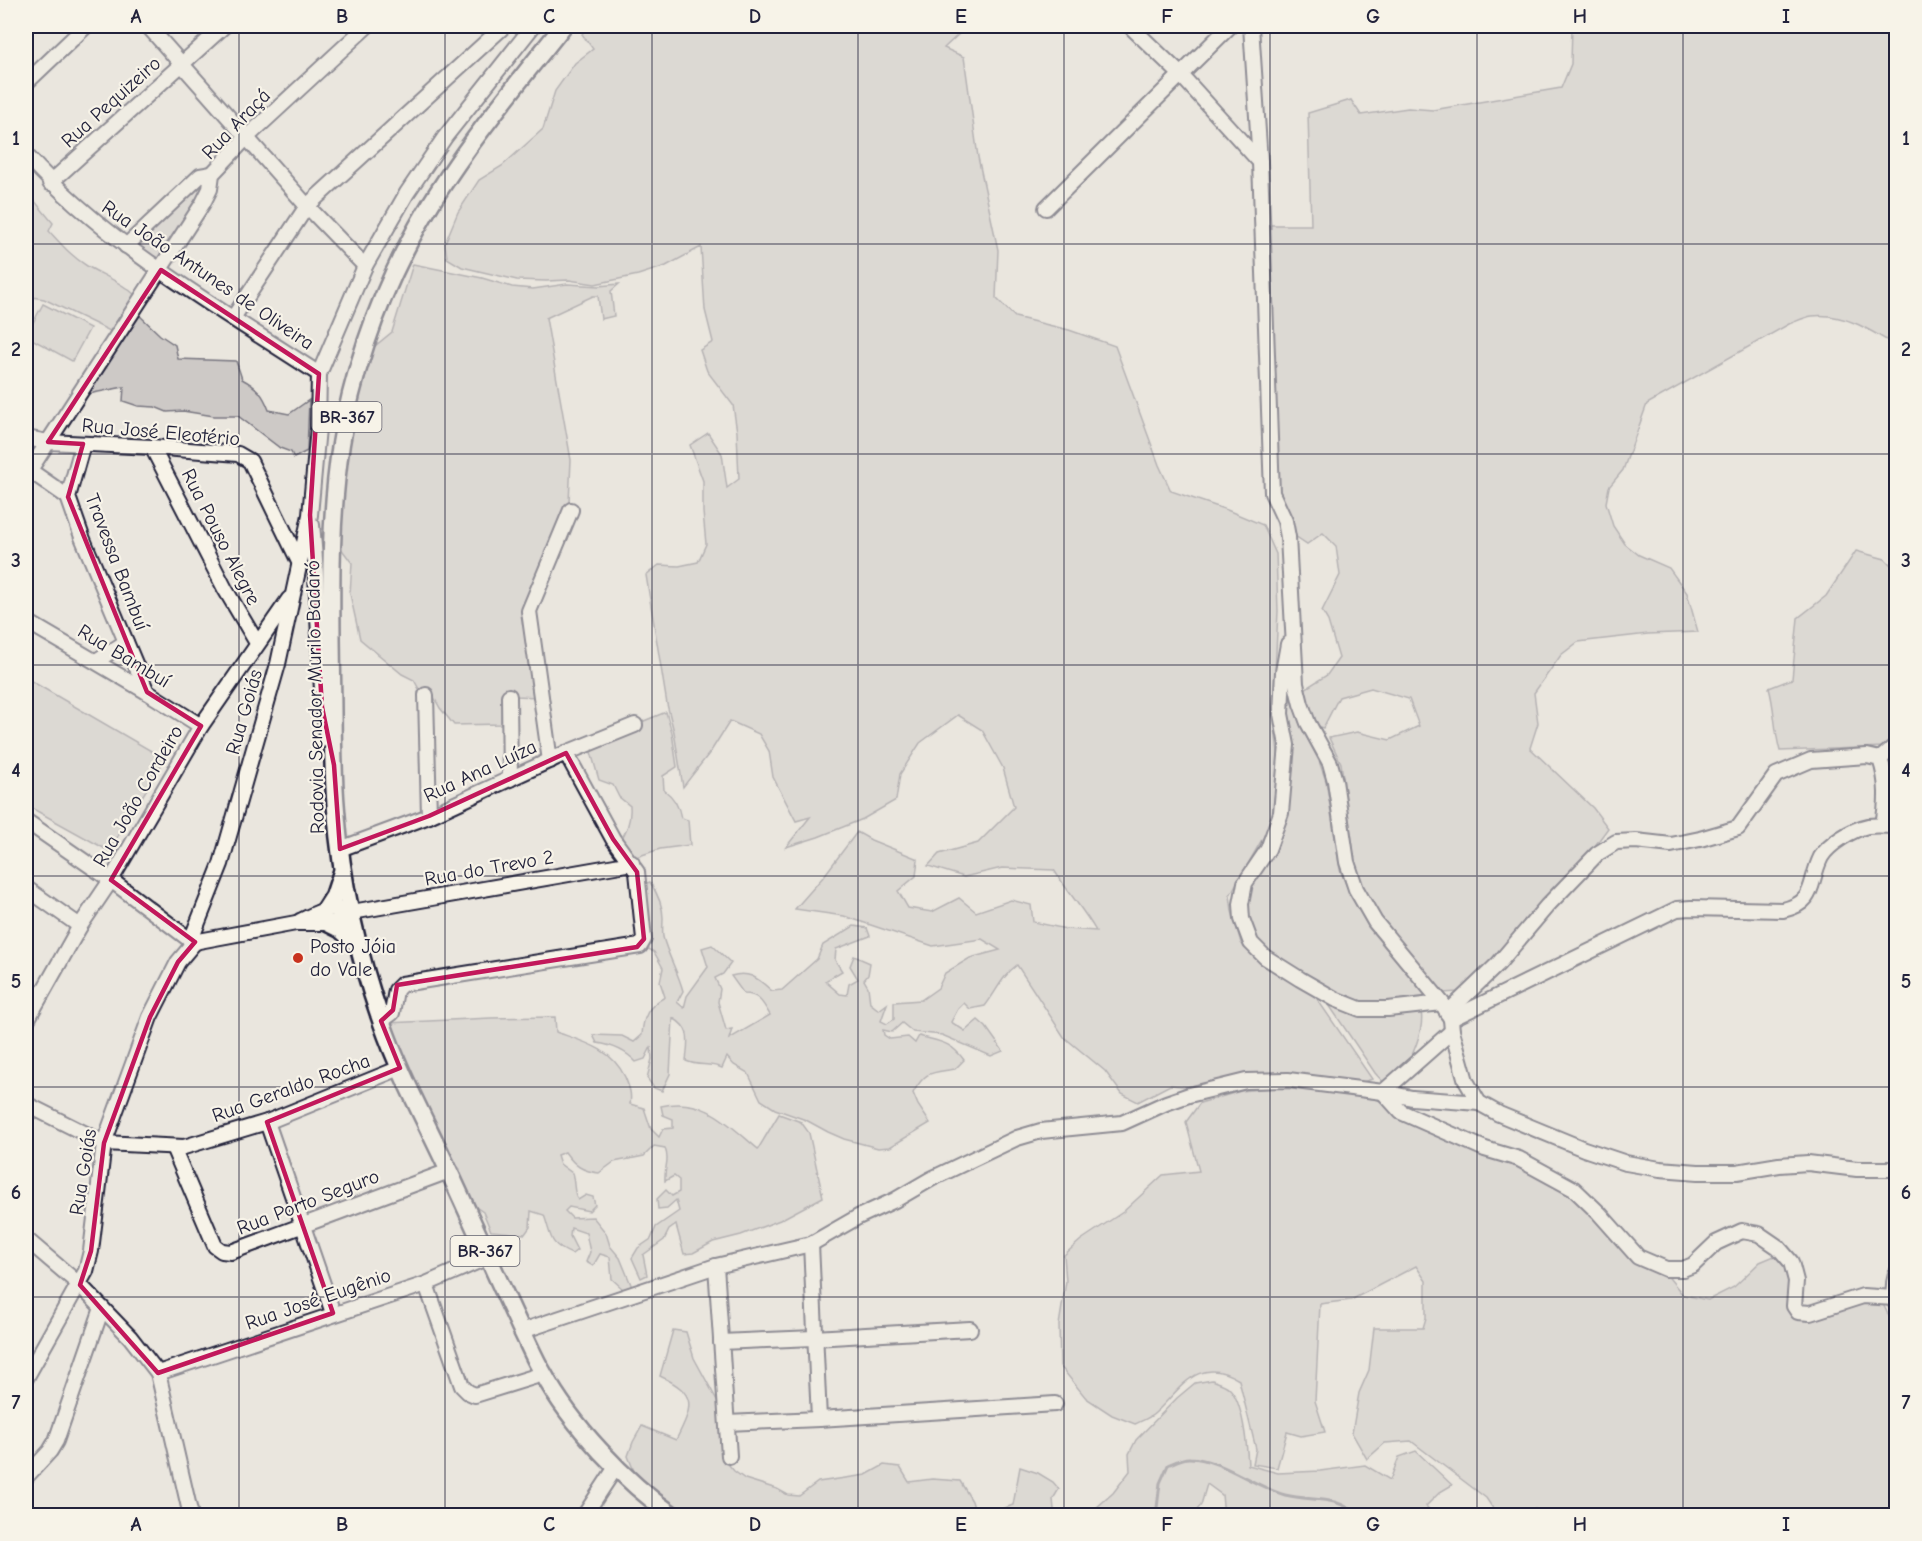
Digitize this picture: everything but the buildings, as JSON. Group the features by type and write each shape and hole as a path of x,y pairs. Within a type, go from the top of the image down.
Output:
{"main road":[{"name":"Rodovia Senador Murilo Badaró","path":"563,26 487,121 431,205 405,250 379,310 355,380 341,443 332,541 336,810 343,868 359,946 381,1021 400,1068 522,1331 543,1374 571,1417 616,1467 674,1515"},
{"path":"343,868 327,916 359,946"}],"street":[{"path":"26,83 86,26"},
{"path":"148,26 308,206 365,266"},
{"name":"Rua Pequizeiro","path":"51,183 224,26"},
{"name":"Rua Araçá","path":"27,473 203,203 210,189 212,174 247,136 367,26"},
{"path":"232,318 308,206 504,26"},
{"path":"334,765 322,707 315,551 310,515 318,428 319,374 365,266 407,193 445,137 532,26"},
{"path":"1130,26 1180,74 1260,162"},
{"path":"1046,208 1230,26"},
{"path":"1251,26 1260,162 1272,494 1287,529 1296,684 1300,704 1330,763 1335,781 1347,862 1356,890 1375,922 1448,1016 1466,1081 1479,1103"},
{"name":"Rua João Antunes de Oliveira","path":"26,155 51,183 87,216 126,246 319,374"},
{"path":"126,246 200,176 212,174"},
{"name":"Rua José Eleotério","path":"26,438 48,442 153,447 245,456 250,461 300,564"},
{"name":"Travessa Bambuí","path":"83,444 69,497 82,537 147,692"},
{"name":"Rua Pouso Alegre","path":"153,447 225,589 257,644"},
{"path":"27,473 69,497"},
{"path":"550,761 529,618 531,606 571,510"},
{"name":"Rua Goiás","path":"26,1376 80,1285 89,1263 104,1143 150,1017 178,962 194,941 221,864 278,664 310,515"},
{"name":"Rua João Cordeiro","path":"26,1022 80,926 111,880 201,726 292,595"},
{"path":"1292,616 1283,672 1281,714 1287,745 1281,813 1268,849 1245,883 1241,904 1242,919 1251,943 1265,957 1335,999 1360,1009 1388,1009 1448,1016 1677,909 1783,910 1794,908 1806,900 1823,854 1858,829 1890,826 1886,777 1880,759"},
{"name":"Rua Bambuí","path":"26,621 201,726"},
{"path":"96,661 126,642"},
{"path":"426,695 429,816"},
{"path":"509,696 510,779"},
{"name":"Rua Ana Luíza","path":"340,849 429,816 566,753 635,725"},
{"path":"1880,759 1896,745"},
{"path":"381,1021 392,1013 396,990 402,984 640,946 644,939 639,880 632,863 613,839 566,753"},
{"path":"1383,1092 1448,1016 1597,854 1616,842 1636,840 1671,845 1738,828 1776,775 1811,760 1867,756 1880,759"},
{"path":"26,821 194,941 327,916"},
{"name":"Rua do Trevo 2","path":"327,916 339,907 352,912 632,863"},
{"path":"26,888 80,926"},
{"path":"26,990 38,1000"},
{"name":"Rua Geraldo Rocha","path":"26,1104 104,1143 184,1147 267,1122 400,1068"},
{"path":"522,1331 716,1266 811,1244 858,1216 895,1200 957,1166 1017,1138 1041,1131 1122,1123 1189,1095 1246,1081 1288,1080 1412,1098 1479,1103 1499,1114 1584,1149 1626,1163 1660,1169 1737,1172 1808,1163 1857,1169 1896,1169"},
{"path":"1383,1092 1401,1112 1485,1149 1519,1159 1574,1189 1638,1257 1666,1269 1683,1269 1693,1264 1716,1243 1742,1231 1759,1234 1778,1247 1791,1262 1796,1281 1794,1306 1798,1312 1810,1312 1863,1296 1895,1301 1896,1274"},
{"path":"267,1122 333,1313"},
{"name":"Rua Porto Seguro","path":"173,1147 215,1246 222,1251 231,1252 449,1171"},
{"path":"26,1239 80,1285 130,1337 158,1373 190,1515"},
{"path":"811,1244 819,1419"},
{"name":"Rua José Eugênio","path":"158,1373 426,1284 488,1257"},
{"path":"716,1266 729,1456"},
{"path":"426,1284 462,1386 468,1392 476,1395 543,1374"},
{"path":"26,1477 56,1441 102,1308"},
{"path":"721,1342 970,1329"},
{"path":"727,1423 1055,1404"},
{"path":"584,1515 616,1467"}],"highlighted area":[{"path":"161,270 319,374 310,515 322,707 334,765 340,849 429,816 566,753 613,839 637,872 644,939 637,947 397,985 393,1010 381,1021 400,1068 267,1122 333,1313 158,1373 80,1285 91,1251 104,1143 150,1017 178,962 195,942 111,880 201,726 147,692 68,497 83,444 48,442"}],"shaded area":[{"path":"588,26 953,26 961,32 944,48 964,57 978,157 998,250 996,298 1015,317 1069,330 1115,346 1159,465 1171,491 1263,525 1276,554 1278,611 1273,713 1279,760 1271,824 1230,895 1232,911 1241,943 1266,967 1288,975 1313,993 1372,1079 1357,1084 1197,1088 1170,1085 1138,1102 1122,1094 1105,1071 1064,1037 1017,965 1003,979 985,1006 970,1009 964,1003 951,1022 965,1031 978,1020 986,1027 1003,1051 991,1056 942,1035 913,1032 902,1023 892,1032 883,1030 884,1035 890,1039 908,1037 915,1043 919,1036 944,1043 954,1049 964,1060 955,1069 935,1072 922,1080 913,1093 930,1123 890,1147 878,1148 844,1139 806,1120 775,1109 761,1100 748,1073 734,1065 727,1057 722,1068 686,1061 688,1042 686,1031 673,1018 670,1074 662,1091 654,1088 647,1078 652,1059 651,1047 645,1059 636,1062 618,1049 597,1043 593,1035 622,1036 634,1042 642,1035 645,1017 651,1008 665,997 660,982 663,968 654,952 647,948 644,884 650,882 661,904 663,937 683,991 677,1002 684,1008 687,996 708,967 702,948 712,945 731,963 723,974 715,978 720,989 718,1002 726,1030 732,1029 729,1039 770,1015 757,997 744,994 731,976 749,975 758,979 772,991 782,990 817,959 823,945 854,926 867,928 870,936 836,949 835,960 842,971 825,981 840,994 847,995 849,984 858,979 850,966 854,956 870,963 868,975 864,980 868,987 870,1003 879,1010 887,1004 881,1021 887,1024 894,1019 894,1002 921,1000 938,988 945,973 970,958 1000,950 982,939 933,946 844,916 795,909 824,876 857,832 918,859 916,876 898,891 908,908 932,912 959,898 976,912 1011,900 1031,905 1033,922 1066,929 1096,931 1054,870 1002,868 964,877 928,866 939,854 978,843 1014,807 1003,768 982,730 958,715 920,743 900,774 896,800 863,819 786,847 810,817 796,821 773,777 769,751 759,734 730,721 711,751 683,787 646,575 659,565 679,566 698,562 706,544 703,481 690,445 708,433 722,454 727,488 739,479 737,432 733,405 707,371 700,350 713,342 705,310 701,247 666,266 638,275 595,284 569,280 517,280 462,267 447,258 445,243 458,212 479,180 502,166 543,129 555,91 575,63 593,49 582,34"},
{"path":"1572,26 1896,26 1896,346 1846,320 1824,316 1809,317 1789,324 1647,404 1623,470 1609,487 1606,503 1613,526 1625,544 1639,555 1669,568 1687,593 1698,632 1648,634 1578,642 1561,655 1534,693 1538,723 1530,748 1593,808 1608,828 1586,858 1495,958 1457,992 1443,993 1426,979 1372,909 1357,876 1341,763 1329,738 1357,732 1390,740 1419,726 1409,699 1371,688 1339,697 1323,728 1314,724 1303,690 1327,675 1339,658 1328,621 1322,611 1340,575 1336,546 1323,533 1307,544 1295,536 1278,494 1270,225 1311,225 1308,113 1351,100 1361,115 1408,108 1433,110 1561,88 1571,64"},
{"path":"198,184 202,187 201,192 158,260 133,244"},
{"path":"33,199 53,223 49,231 67,250 93,270 135,295 110,331 44,299 26,296 26,280 31,280 26,265 26,206"},
{"path":"413,264 482,278 512,287 533,289 567,284 599,286 619,284 611,291 614,316 601,319 598,296 593,296 546,318 571,460 569,502 534,585 537,697 502,693 501,724 454,725 440,708 430,690 419,689 414,680 402,674 360,639 350,594 352,563 337,543 350,437 369,351 392,332"},
{"path":"43,304 90,328 72,361 26,336"},
{"path":"138,314 160,335 175,345 178,359 236,361 242,379 259,392 269,410 289,414 309,400 307,451 294,458 291,452 280,448 238,416 214,416 183,411 167,412 155,407 138,406 123,401 124,387 83,395"},
{"path":"1856,551 1885,559 1896,570 1896,739 1884,747 1780,751 1769,688 1792,679 1798,618 1826,596"},
{"path":"26,678 165,759 109,851 26,805"},
{"path":"1285,683 1300,724 1319,761 1326,781 1340,870 1350,894 1369,928 1426,996 1418,1000 1361,1003 1325,988 1267,951 1254,940 1245,905 1249,884 1284,812"},
{"path":"666,712 677,767 663,776 664,790 676,802 681,818 688,820 690,845 660,849 630,859 619,842 628,825 630,806 619,797 613,785 599,780 589,745 633,733 644,721"},
{"path":"1323,996 1346,1007 1419,1007 1421,1023 1417,1044 1408,1063 1397,1077 1385,1084 1375,1073"},
{"path":"555,1017 556,1032 596,1047 619,1067 630,1093 630,1104 644,1108 651,1129 659,1137 663,1129 673,1128 673,1119 663,1115 661,1106 676,1104 690,1105 714,1114 758,1149 779,1114 801,1122 809,1133 823,1197 780,1220 741,1235 713,1242 693,1253 684,1254 676,1225 669,1230 664,1240 643,1255 647,1275 641,1278 632,1258 638,1248 651,1239 656,1227 679,1211 676,1200 667,1208 658,1209 657,1199 666,1190 672,1196 679,1192 679,1180 674,1176 665,1181 667,1157 665,1148 654,1146 644,1156 614,1162 599,1173 579,1167 565,1152 557,1155 560,1164 572,1173 578,1200 586,1195 593,1197 595,1205 589,1211 569,1207 565,1211 572,1218 593,1217 606,1233 610,1246 620,1258 632,1287 624,1290 612,1279 610,1257 600,1254 593,1266 586,1262 590,1252 586,1233 571,1228 570,1236 577,1250 572,1254 559,1247 552,1239 544,1215 531,1211 530,1227 525,1234 491,1231 483,1212 470,1203 462,1187 460,1169 445,1152 388,1023"},
{"path":"1290,1086 1373,1097 1399,1117 1521,1166 1572,1193 1666,1274 1683,1295 1708,1300 1734,1287 1760,1262 1774,1256 1787,1272 1789,1285 1786,1307 1795,1317 1863,1302 1882,1302 1896,1331 1896,1515 1540,1516 1535,1509 1520,1514 1506,1515 1496,1513 1486,1498 1411,1441 1385,1443 1367,1459 1352,1433 1359,1393 1369,1370 1374,1328 1423,1328 1426,1318 1426,1281 1416,1266 1351,1300 1320,1304 1315,1401 1325,1432 1301,1436 1287,1432 1277,1468 1253,1464 1256,1449 1239,1380 1225,1373 1212,1371 1191,1378 1153,1415 1135,1424 1112,1415 1086,1398 1060,1366 1059,1325 1066,1281 1064,1255 1081,1240 1123,1212 1163,1175 1199,1171 1186,1122 1200,1103 1241,1091"},
{"path":"673,1330 686,1332 694,1358 719,1404 723,1458 734,1471 745,1479 788,1495 799,1496 818,1482 866,1475 884,1465 900,1467 909,1482 932,1479 960,1481 972,1501 976,1515 685,1515 655,1494 636,1476 628,1456 642,1426 676,1440 686,1418 689,1402 686,1395 681,1389 660,1376"},
{"path":"1212,1380 1229,1388 1238,1403 1247,1447 1248,1465 1278,1473 1320,1471 1365,1465 1390,1480 1399,1457 1416,1451 1452,1485 1440,1492 1426,1506 1434,1515 1224,1515 1222,1495 1207,1484 1201,1505 1193,1515 1088,1515 1113,1493 1130,1471 1129,1454 1136,1440 1195,1383"},
{"path":"1020,1467 1038,1473 1053,1482 1059,1489 1053,1499 1054,1510 1065,1515 991,1515 1013,1505"}],"waterway":[{"path":"1156,1516 1160,1483 1168,1465 1188,1458 1214,1463 1285,1495 1341,1504 1359,1516"}],"place":[{"name":"Posto Jóia do Vale","path":"298,958"}]}
